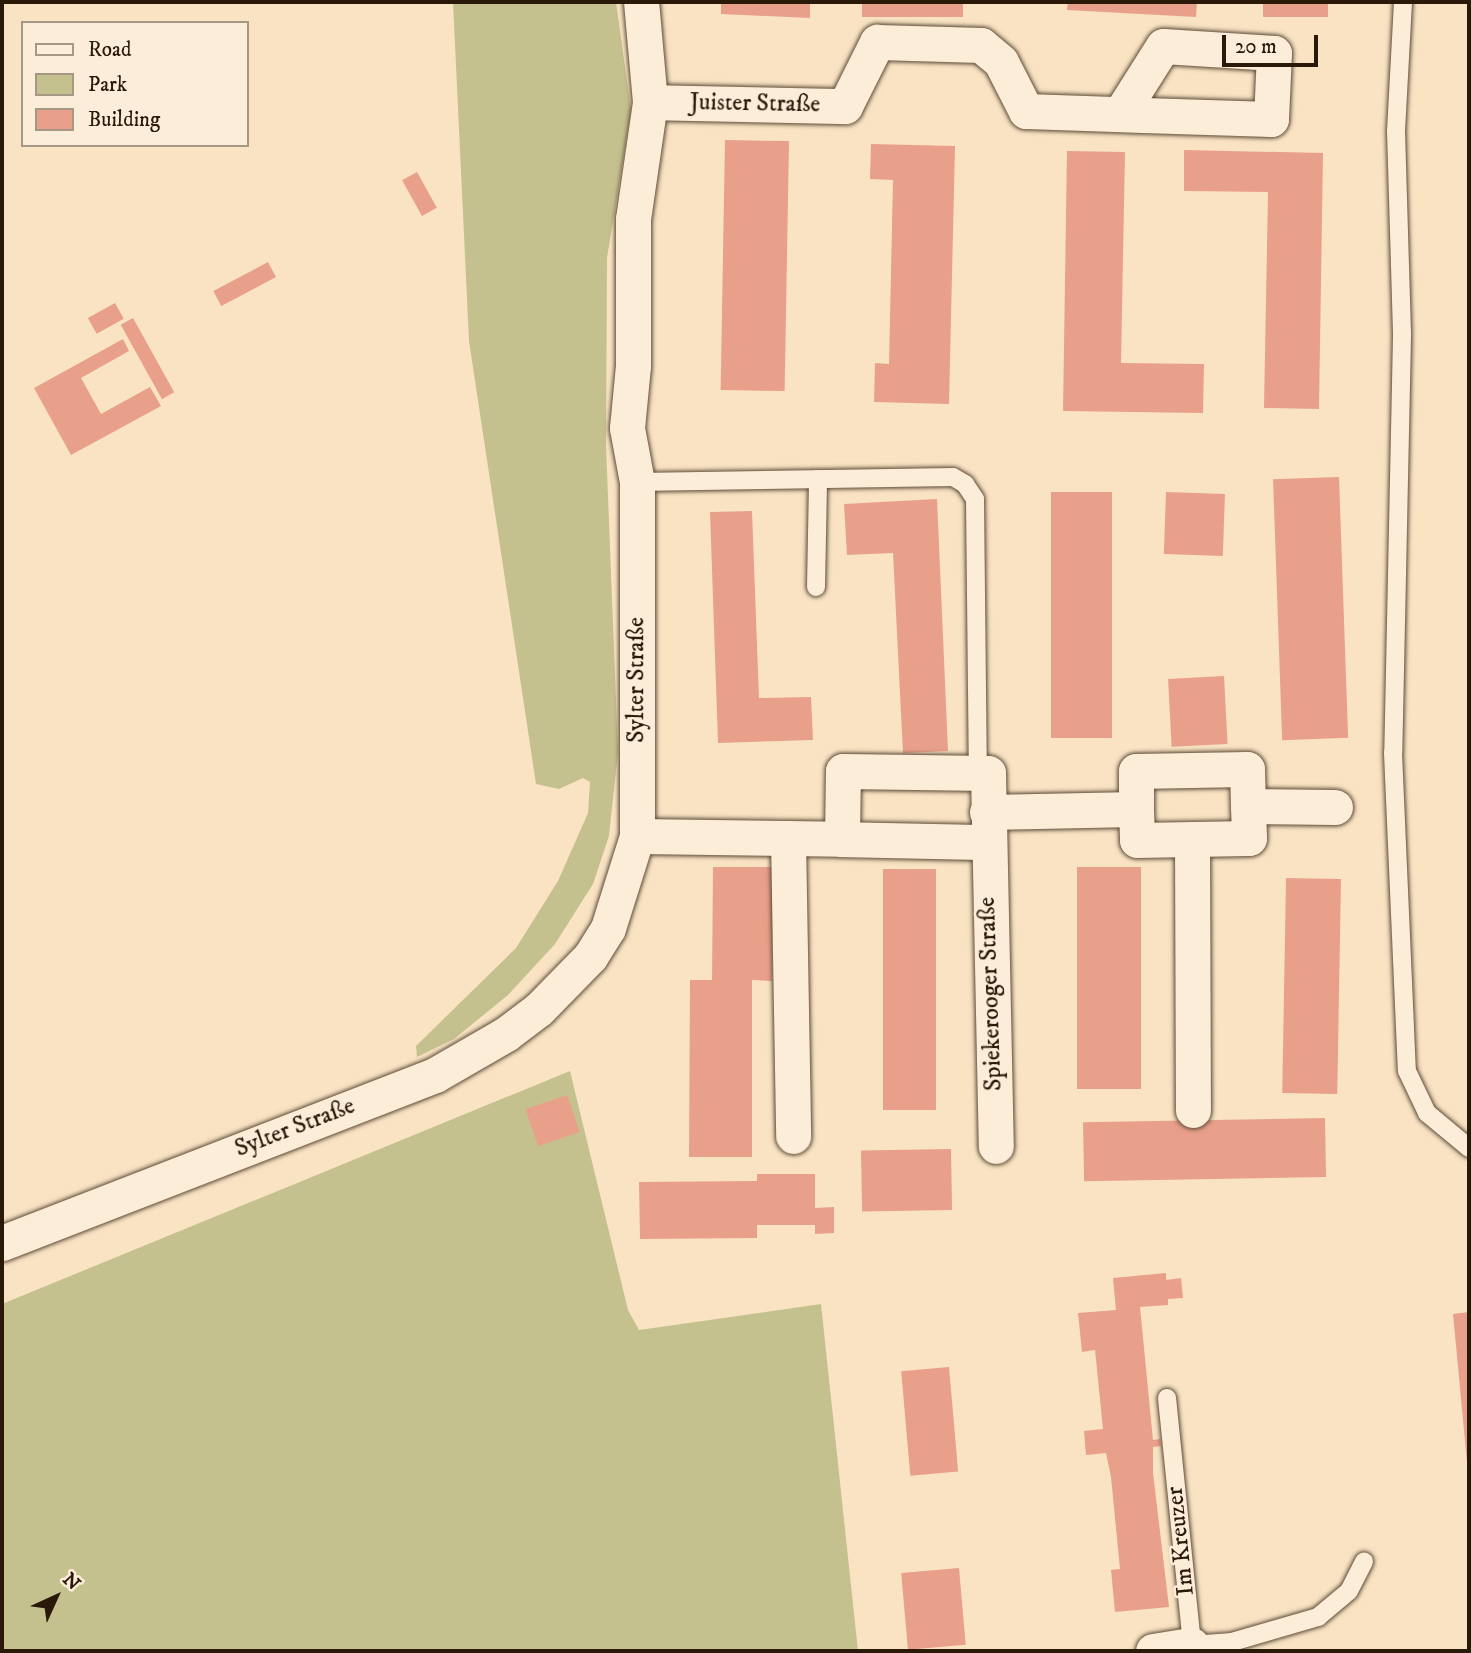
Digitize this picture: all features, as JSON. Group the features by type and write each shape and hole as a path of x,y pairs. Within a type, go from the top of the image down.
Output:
{"street":[{"name":"Sylter Straße","path":"2,1243 435,1075 524,1022 568,978 590,921 624,877 637,836 637,482 627,428 633,366 633,219 650,102 641,2"},
{"name":"Juister Straße","path":"650,102 845,106 877,42 968,44 981,45 1001,62 1026,111 1120,114"},
{"path":"1247,769 1248,806 1249,838 1137,840 1136,771 1247,769"},
{"path":"842,839 843,771 978,772"},
{"name":"Spiekerooger Straße","path":"978,772 988,773 987,827 996,1146"},
{"path":"1248,806 1335,807"},
{"path":"637,836 842,839 987,827 1136,809"},
{"path":"788,838 793,1136"},
{"path":"1192,839 1193,1110"},
{"path":"1153,1651 1192,1645"}],"lane":[{"path":"1403,2 1396,131 1402,337 1392,754 1406,1071 1427,1113 1469,1148"},
{"path":"637,482 953,477 975,499 978,772"},
{"path":"816,587 818,479"},
{"name":"Im Kreuzer","path":"1167,1398 1192,1645"},
{"path":"1192,1645 1232,1642 1318,1617 1349,1591 1364,1562"}],"green space":[{"path":"453,2 616,2 631,110 607,258 606,445 618,752 609,836 593,884 555,944 508,995 454,1039 417,1057 416,1046 516,948 558,881 588,813 590,782 583,778 559,789 536,784 469,341"},
{"path":"570,1071 628,1310 639,1330 821,1304 858,1651 2,1651 2,1304"}],"building":[{"path":"721,2 810,2 810,18 721,14"},
{"path":"862,2 963,2 963,17 862,17"},
{"path":"1068,2 1197,2 1196,17 1067,10"},
{"path":"1263,2 1328,2 1328,17 1263,17"},
{"path":"725,140 789,141 785,391 721,390"},
{"path":"871,144 955,146 949,404 874,402 875,363 889,364 893,180 870,179"},
{"path":"1184,150 1323,153 1319,409 1264,408 1268,192 1184,191"},
{"path":"1067,151 1125,152 1121,363 1204,364 1203,413 1063,411"},
{"path":"417,172 437,208 422,216 402,180"},
{"path":"268,262 276,277 221,306 213,291"},
{"path":"115,303 124,319 97,334 88,318"},
{"path":"133,318 174,392 162,399 121,325"},
{"path":"123,339 129,351 81,378 101,414 150,387 161,406 71,455 34,388"},
{"path":"1339,477 1348,738 1282,740 1273,479"},
{"path":"1051,492 1112,492 1112,738 1051,738"},
{"path":"1166,492 1225,494 1223,556 1164,554"},
{"path":"937,499 948,751 903,753 893,553 847,555 844,504"},
{"path":"752,511 759,698 811,697 813,740 718,743 710,512"},
{"path":"1224,676 1228,744 1172,747 1168,679"},
{"path":"713,867 773,867 772,981 752,980 752,1157 689,1157 690,980 712,980"},
{"path":"1077,867 1141,867 1141,1089 1077,1089"},
{"path":"883,869 936,869 936,1110 883,1110"},
{"path":"1286,878 1341,879 1337,1094 1282,1093"},
{"path":"567,1095 580,1132 538,1146 525,1109"},
{"path":"1325,1118 1326,1177 1084,1181 1083,1122"},
{"path":"951,1149 952,1210 862,1212 861,1151"},
{"path":"757,1174 815,1174 815,1208 834,1207 834,1233 815,1234 815,1225 757,1225 757,1238 640,1239 639,1182 757,1181"},
{"path":"1166,1273 1166,1280 1181,1278 1183,1298 1168,1299 1168,1305 1140,1307 1153,1440 1160,1439 1161,1446 1153,1447 1153,1473 1169,1607 1115,1612 1111,1570 1120,1569 1111,1477 1106,1453 1086,1455 1084,1431 1103,1429 1095,1350 1082,1352 1078,1313 1116,1310 1113,1278"},
{"path":"1469,1312 1469,1462 1467,1462 1453,1314"},
{"path":"949,1367 958,1472 910,1476 901,1371"},
{"path":"959,1568 966,1645 908,1650 901,1573"}]}
